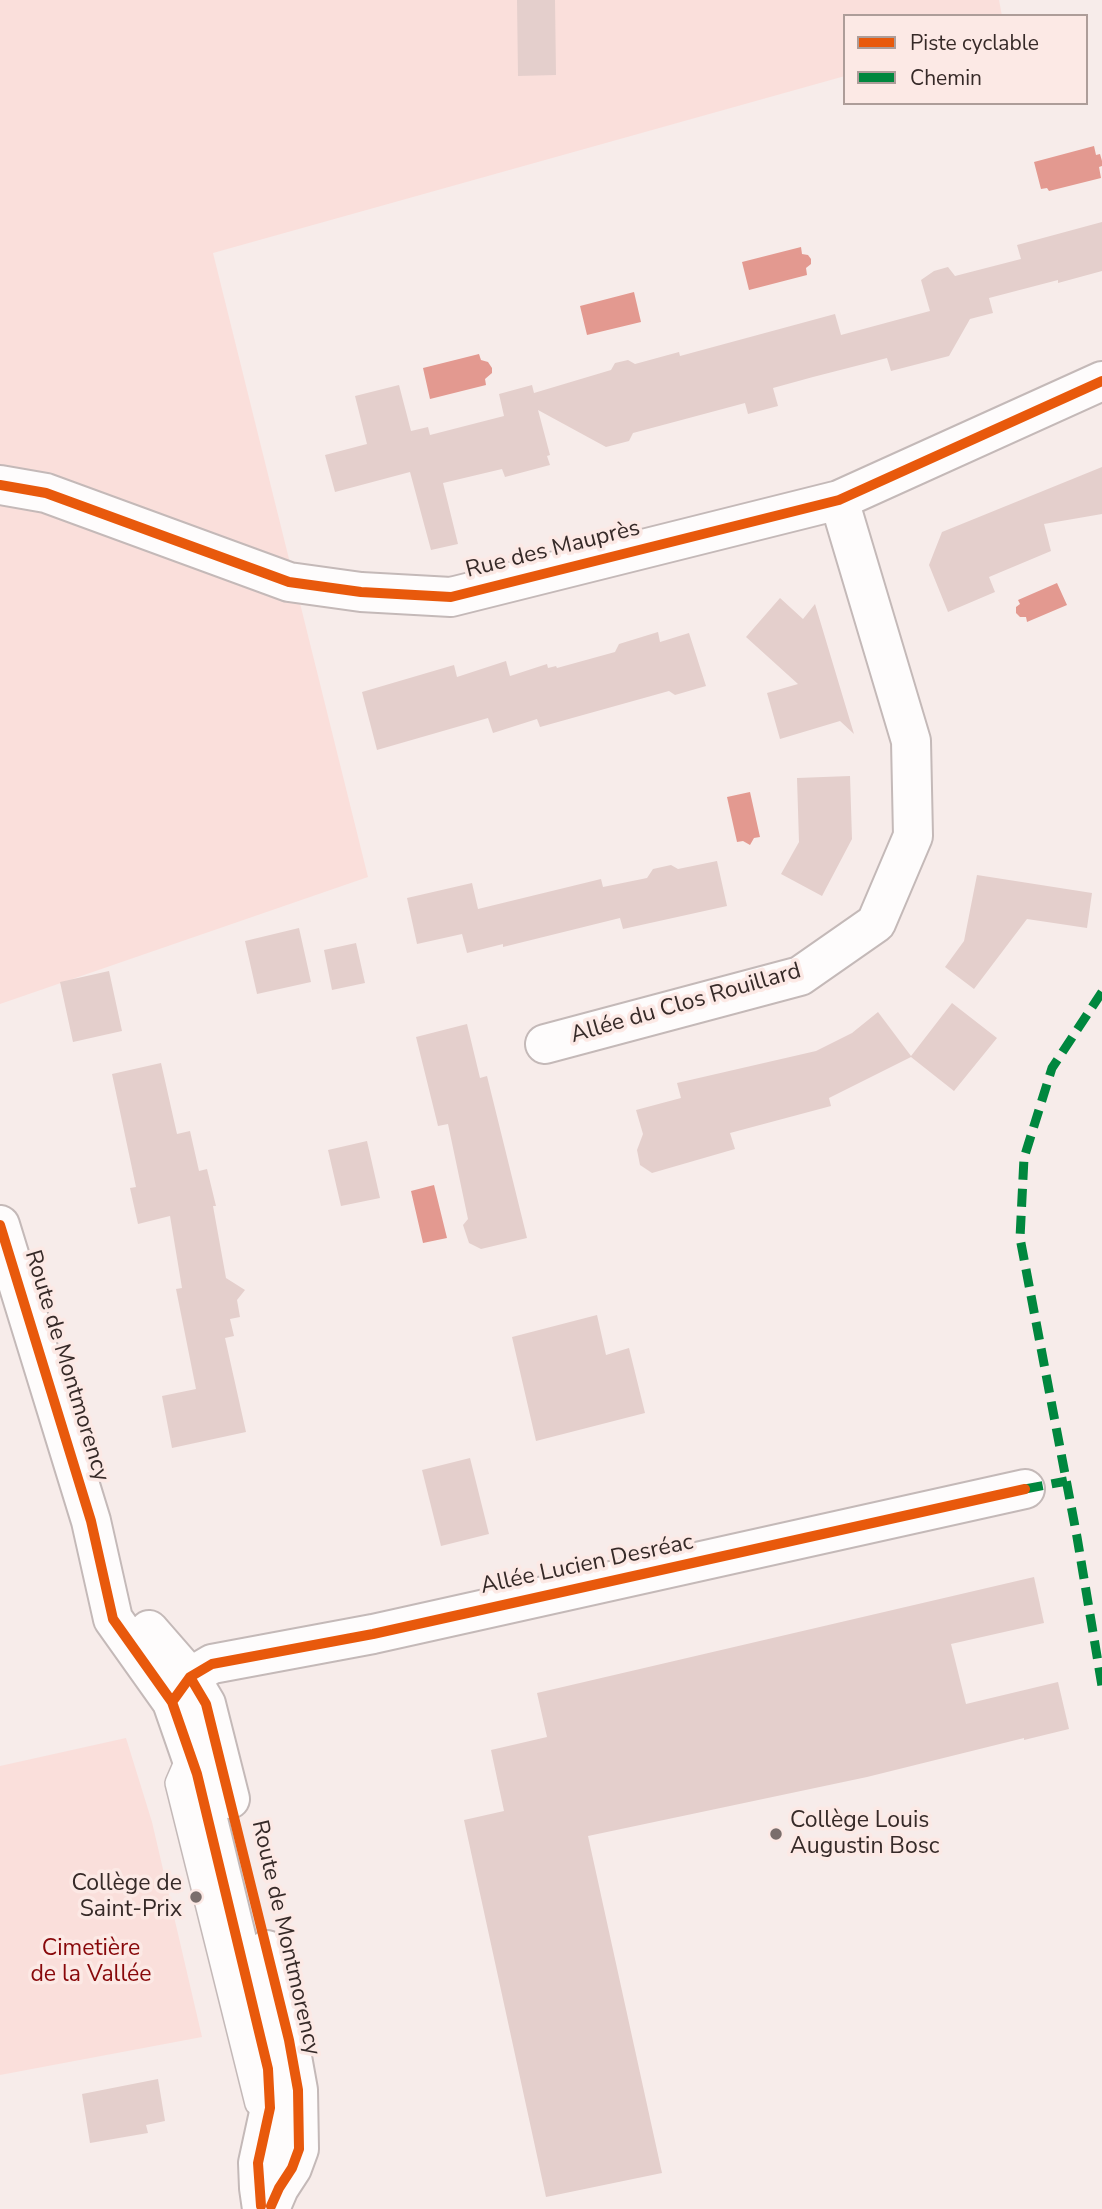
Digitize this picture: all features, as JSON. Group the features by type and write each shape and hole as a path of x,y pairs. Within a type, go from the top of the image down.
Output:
{"street":[{"name":"Rue des Mauprès","path":"0,485 46,493 289,582 361,592 451,597 839,500 1102,381"},
{"name":"Allée du Clos Rouillard","path":"545,1044 800,975 876,923 913,836 911,740 839,500"},
{"name":"Route de Montmorency","path":"0,1225 92,1521 142,1622 181,1689 190,1751 268,2069 270,2108 258,2163 262,2209"},
{"name":"Allée Lucien Desréac","path":"181,1689 212,1664 233,1658 373,1634 1025,1489"},
{"name":"Route de Montmorency","path":"181,1689 206,1704 289,2040 298,2090 299,2148 292,2168 270,2209"}],"lane":[{"path":"267,2128 299,2148"}],"green space":[{"path":"0,0 999,0 1002,14 843,14 843,77 213,253 368,877 0,1004"},
{"name":"Cimetière de la Vallée","path":"126,1738 152,1822 202,2037 0,2075 0,1766"}],"shaded area":[{"path":"1094,146 1096,155 1100,154 1102,161 1102,166 1099,167 1101,178 1049,191 1047,188 1041,189 1034,162"},
{"path":"801,247 802,254 811,259 811,264 806,268 807,275 749,290 742,262"},
{"path":"634,292 641,322 587,335 580,306"},
{"path":"479,354 481,360 488,362 492,368 492,373 485,379 486,385 430,399 423,368"},
{"path":"1057,583 1067,605 1027,622 1026,617 1020,617 1016,613 1016,607 1020,604 1018,600"},
{"path":"750,792 760,837 754,838 750,845 743,841 737,842 727,797"},
{"path":"434,1185 447,1238 423,1243 411,1191"}],"building":[{"path":"517,0 555,0 556,75 518,76"},
{"path":"1102,222 1102,271 989,298 993,313 970,319 949,356 891,371 887,358 813,377 773,388 778,406 748,414 745,403 633,433 629,441 606,447 538,410 550,455 547,456 550,465 505,477 502,469 443,483 458,544 431,550 410,472 335,492 325,455 367,444 355,396 399,385 411,431 428,427 430,435 504,416 499,394 532,385 534,393 611,370 615,363 628,360 635,364 679,352 680,356 835,314 841,335 930,311 921,280 934,271 948,267 955,276 1021,259 1017,245"},
{"path":"1102,467 1102,514 1044,524 1051,551 989,577 995,592 948,612 929,565 942,532"},
{"path":"780,598 803,619 815,604 854,734 840,721 780,739 767,693 798,684 746,637"},
{"path":"658,632 660,642 689,633 706,686 675,695 669,691 540,727 537,719 493,733 488,718 377,750 362,692 454,665 457,677 506,661 510,676 547,664 548,668 557,668 615,652 619,644"},
{"path":"850,776 852,839 822,896 781,874 799,842 797,778"},
{"path":"717,861 727,906 623,929 620,918 503,947 503,944 467,953 462,934 417,944 407,898 472,883 478,909 601,879 603,887 647,878 653,869 671,865 678,869"},
{"path":"977,875 1092,893 1087,928 1027,919 974,989 945,967 964,941"},
{"path":"299,928 311,982 257,994 245,941"},
{"path":"356,943 365,983 332,990 324,950"},
{"path":"109,971 122,1031 73,1042 60,982"},
{"path":"952,1003 997,1038 954,1091 911,1057 829,1098 831,1106 730,1133 735,1149 652,1173 640,1165 637,1150 643,1134 636,1110 681,1098 677,1083 816,1051 852,1033 878,1012 911,1056"},
{"path":"467,1024 480,1078 487,1076 527,1238 481,1249 469,1243 463,1225 468,1219 448,1124 438,1126 416,1037"},
{"path":"161,1063 177,1134 190,1131 199,1171 207,1169 216,1206 213,1206 226,1278 245,1290 237,1300 240,1317 230,1319 234,1336 225,1338 246,1432 172,1448 162,1396 196,1389 176,1289 182,1288 170,1216 138,1224 130,1188 136,1187 112,1074"},
{"path":"367,1141 380,1198 341,1206 328,1150"},
{"path":"597,1315 606,1355 629,1348 645,1413 536,1441 512,1337"},
{"path":"470,1458 489,1534 441,1546 422,1470"},
{"path":"1034,1577 1044,1623 951,1644 966,1704 1058,1682 1069,1729 867,1777 588,1836 662,2173 546,2197 464,1820 504,1811 491,1750 547,1737 537,1693"},
{"path":"158,2079 165,2121 146,2125 148,2133 90,2143 82,2094"}],"marked path":[{"path":"1102,992 1052,1068 1024,1158 1020,1238 1077,1537 1102,1686"},
{"path":"1025,1489 1067,1481"}],"cycle path":[{"path":"0,485 46,493 289,582 361,592 451,597 839,500 1102,381"},
{"path":"0,1225 91,1521 113,1619 172,1702 197,1774 268,2069 270,2108 258,2163 261,2206"},
{"path":"172,1702 190,1677 212,1664 373,1634 1025,1489"},
{"path":"190,1677 206,1704 289,2040 298,2090 299,2149 271,2206"}],"place":[{"name":"Collège Louis Augustin Bosc","path":"776,1834"},
{"name":"Collège de Saint-Prix","path":"196,1897"}]}
